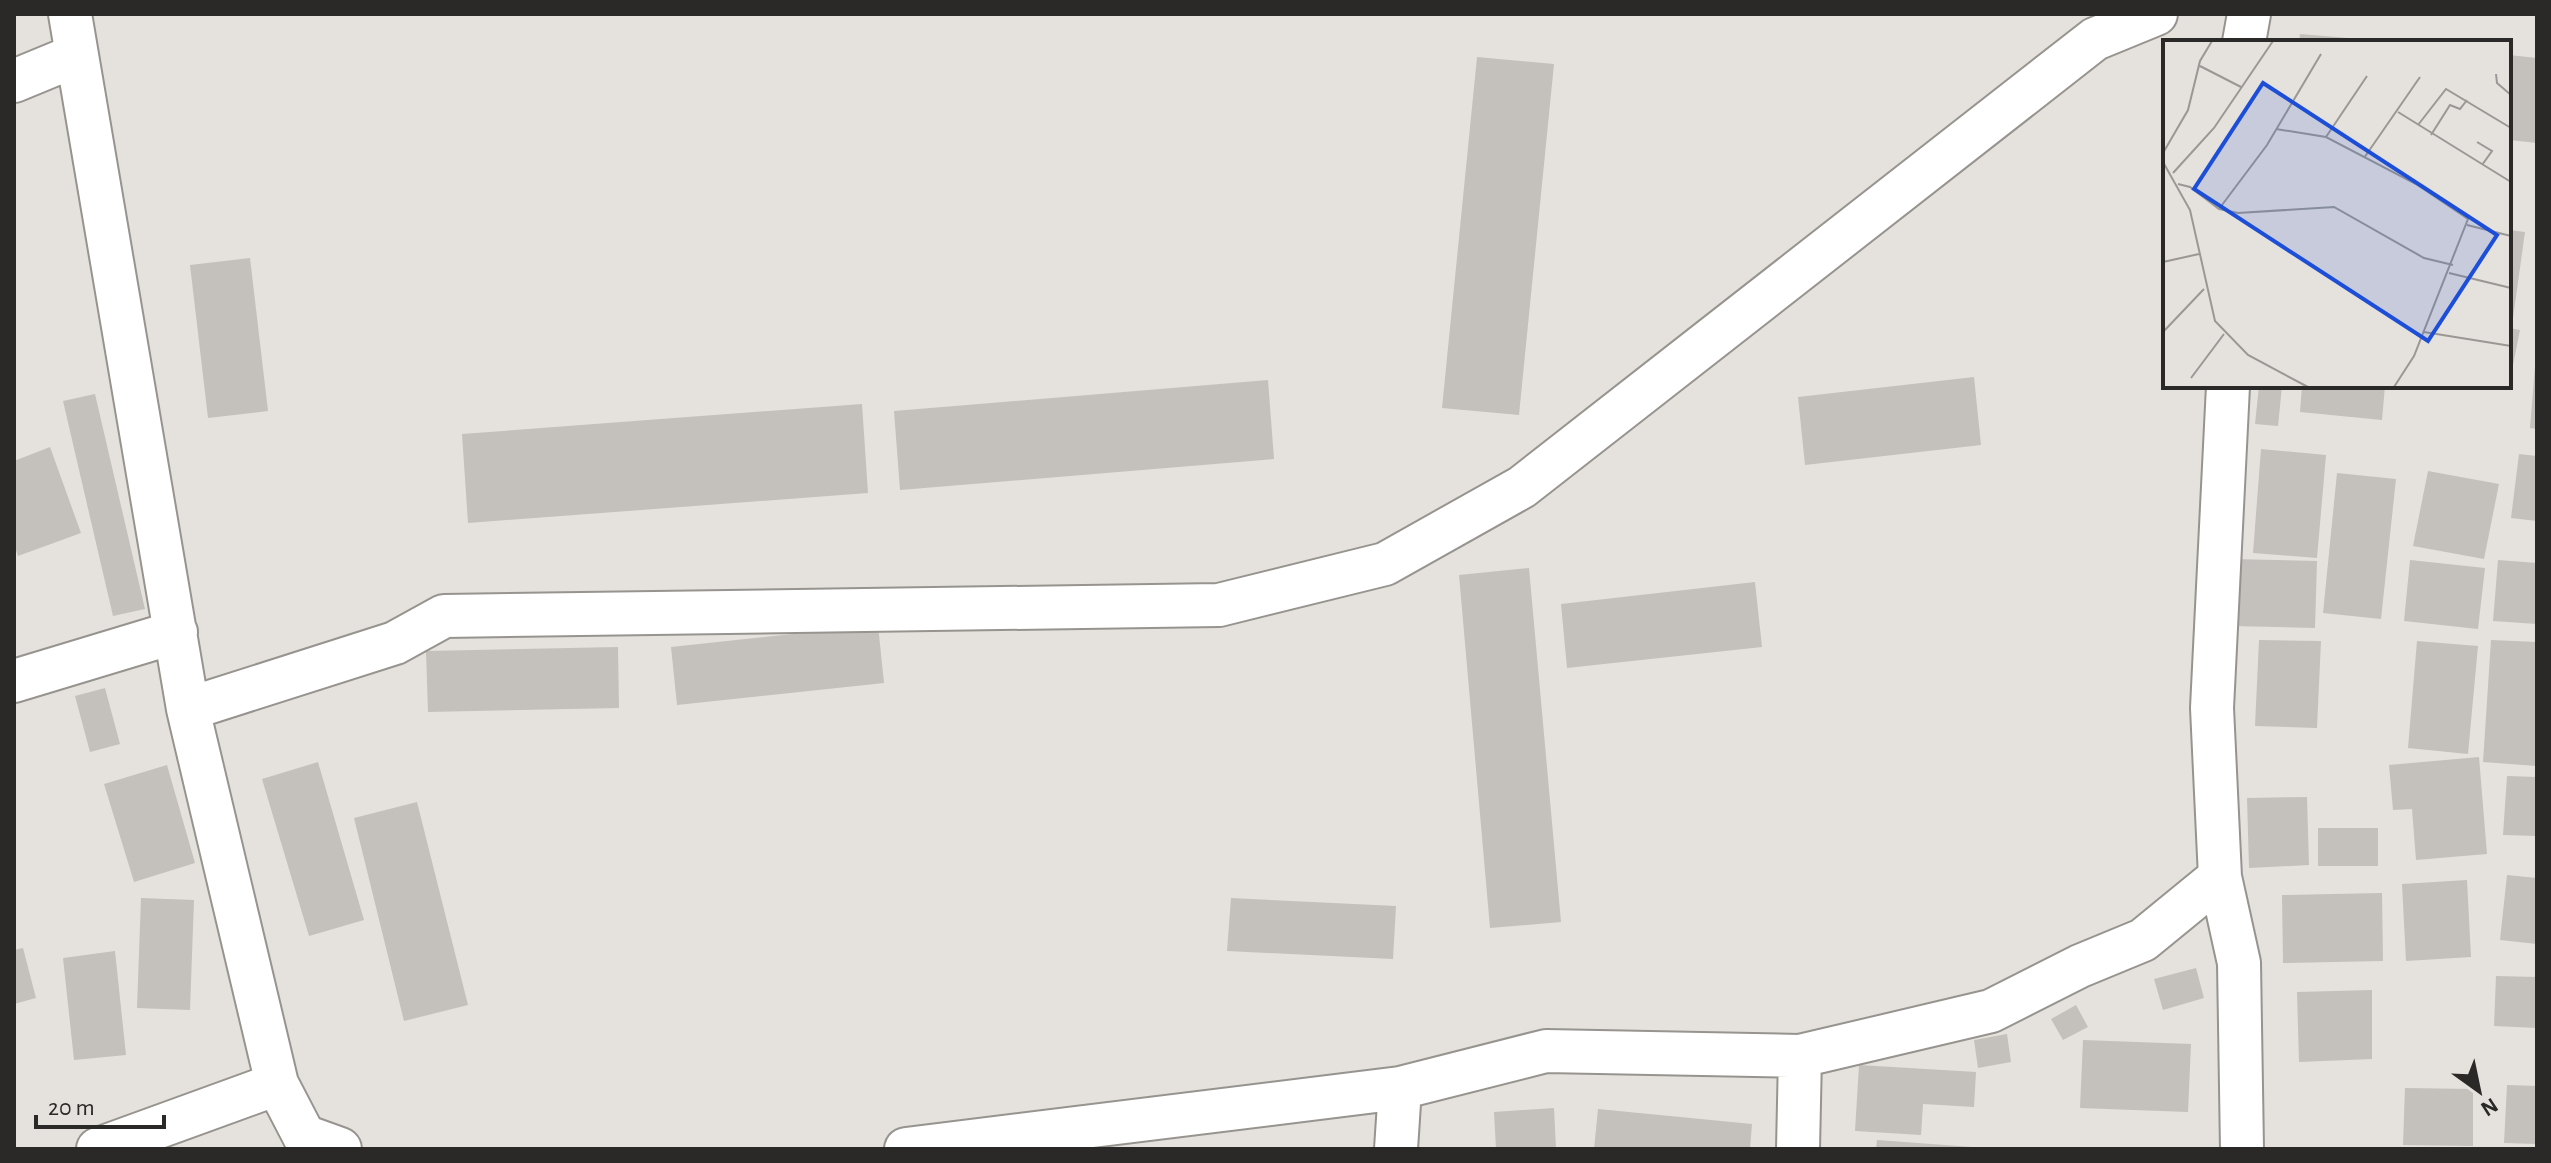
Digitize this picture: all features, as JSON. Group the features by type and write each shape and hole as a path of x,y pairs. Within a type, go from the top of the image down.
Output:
{"street":[{"path":"70,14 188,709 277,1084 304,1136 340,1149"},
{"path":"188,709 395,643 444,616 1219,605 1385,564 1522,487 2095,39 2156,14"},
{"path":"2244,40 2249,14"},
{"path":"14,81 77,55"},
{"path":"2228,388 2212,708 2220,877 2239,963 2242,1149"},
{"path":"14,681 176,632"},
{"path":"906,1149 1400,1088 1546,1051 1800,1056 1991,1011 2080,966 2143,940 2220,877"},
{"path":"1798,1149 1800,1056"},
{"path":"98,1149 277,1084"},
{"path":"1396,1149 1400,1088"}],"building":[{"path":"2300,34 2372,40 2299,40"},
{"path":"2511,55 2537,58 2537,143 2511,140"},
{"path":"1477,57 1554,64 1519,415 1442,408"},
{"path":"2511,230 2525,232 2511,318"},
{"path":"250,258 268,411 208,418 190,265"},
{"path":"2511,328 2520,330 2511,375"},
{"path":"2537,366 2537,429 2530,428"},
{"path":"1974,377 1981,445 1805,465 1798,397"},
{"path":"1268,380 1274,459 900,490 894,411"},
{"path":"2259,388 2282,388 2278,426 2255,424"},
{"path":"2302,388 2385,388 2382,420 2300,412"},
{"path":"95,394 145,609 113,616 63,401"},
{"path":"862,404 868,493 468,523 462,434"},
{"path":"50,447 81,533 18,556 14,544 14,461"},
{"path":"2261,449 2326,455 2317,558 2253,553"},
{"path":"2519,454 2537,456 2537,521 2511,518"},
{"path":"2428,471 2499,484 2484,559 2413,546"},
{"path":"2337,473 2396,479 2381,619 2323,613"},
{"path":"2231,559 2317,561 2315,628 2229,626"},
{"path":"2410,560 2485,568 2478,629 2404,621"},
{"path":"2498,560 2537,563 2537,624 2493,621"},
{"path":"1529,568 1561,922 1490,928 1459,575"},
{"path":"1755,582 1762,647 1567,668 1561,604"},
{"path":"878,625 884,683 677,705 671,647"},
{"path":"2259,640 2321,641 2317,728 2255,726"},
{"path":"2491,640 2537,642 2537,766 2483,762"},
{"path":"2417,641 2478,646 2468,754 2408,748"},
{"path":"618,647 619,708 428,712 426,651"},
{"path":"105,688 120,744 90,752 75,696"},
{"path":"2479,757 2487,854 2416,860 2412,809 2393,810 2389,765"},
{"path":"318,762 364,920 309,936 262,779"},
{"path":"167,765 195,863 134,882 104,784"},
{"path":"2507,776 2537,777 2537,836 2503,835"},
{"path":"2307,797 2309,865 2249,868 2247,798"},
{"path":"417,802 468,1005 404,1021 354,818"},
{"path":"2318,828 2378,828 2378,866 2318,866"},
{"path":"2507,875 2537,878 2537,944 2500,940"},
{"path":"2467,880 2471,957 2406,961 2402,884"},
{"path":"2382,893 2383,961 2283,963 2282,895"},
{"path":"141,898 194,900 190,1010 137,1008"},
{"path":"1231,898 1396,906 1393,959 1227,951"},
{"path":"23,948 36,998 14,1004 14,950"},
{"path":"115,951 126,1055 74,1060 63,958"},
{"path":"2196,968 2204,998 2163,1010 2154,979"},
{"path":"2496,976 2537,977 2537,1028 2494,1026"},
{"path":"2372,990 2372,1059 2299,1062 2297,992"},
{"path":"2076,1005 2088,1027 2063,1040 2051,1019"},
{"path":"2007,1034 2011,1062 1978,1068 1974,1040"},
{"path":"2083,1040 2191,1044 2188,1112 2080,1108"},
{"path":"1859,1065 1976,1072 1974,1107 1923,1104 1921,1135 1855,1131"},
{"path":"2507,1085 2537,1086 2537,1144 2504,1143"},
{"path":"2405,1088 2473,1089 2473,1146 2403,1145"},
{"path":"1554,1108 1556,1149 1496,1149 1494,1112"},
{"path":"1598,1109 1752,1124 1750,1149 1594,1149"},
{"path":"1877,1140 1972,1147 1972,1149 1876,1149"}]}
